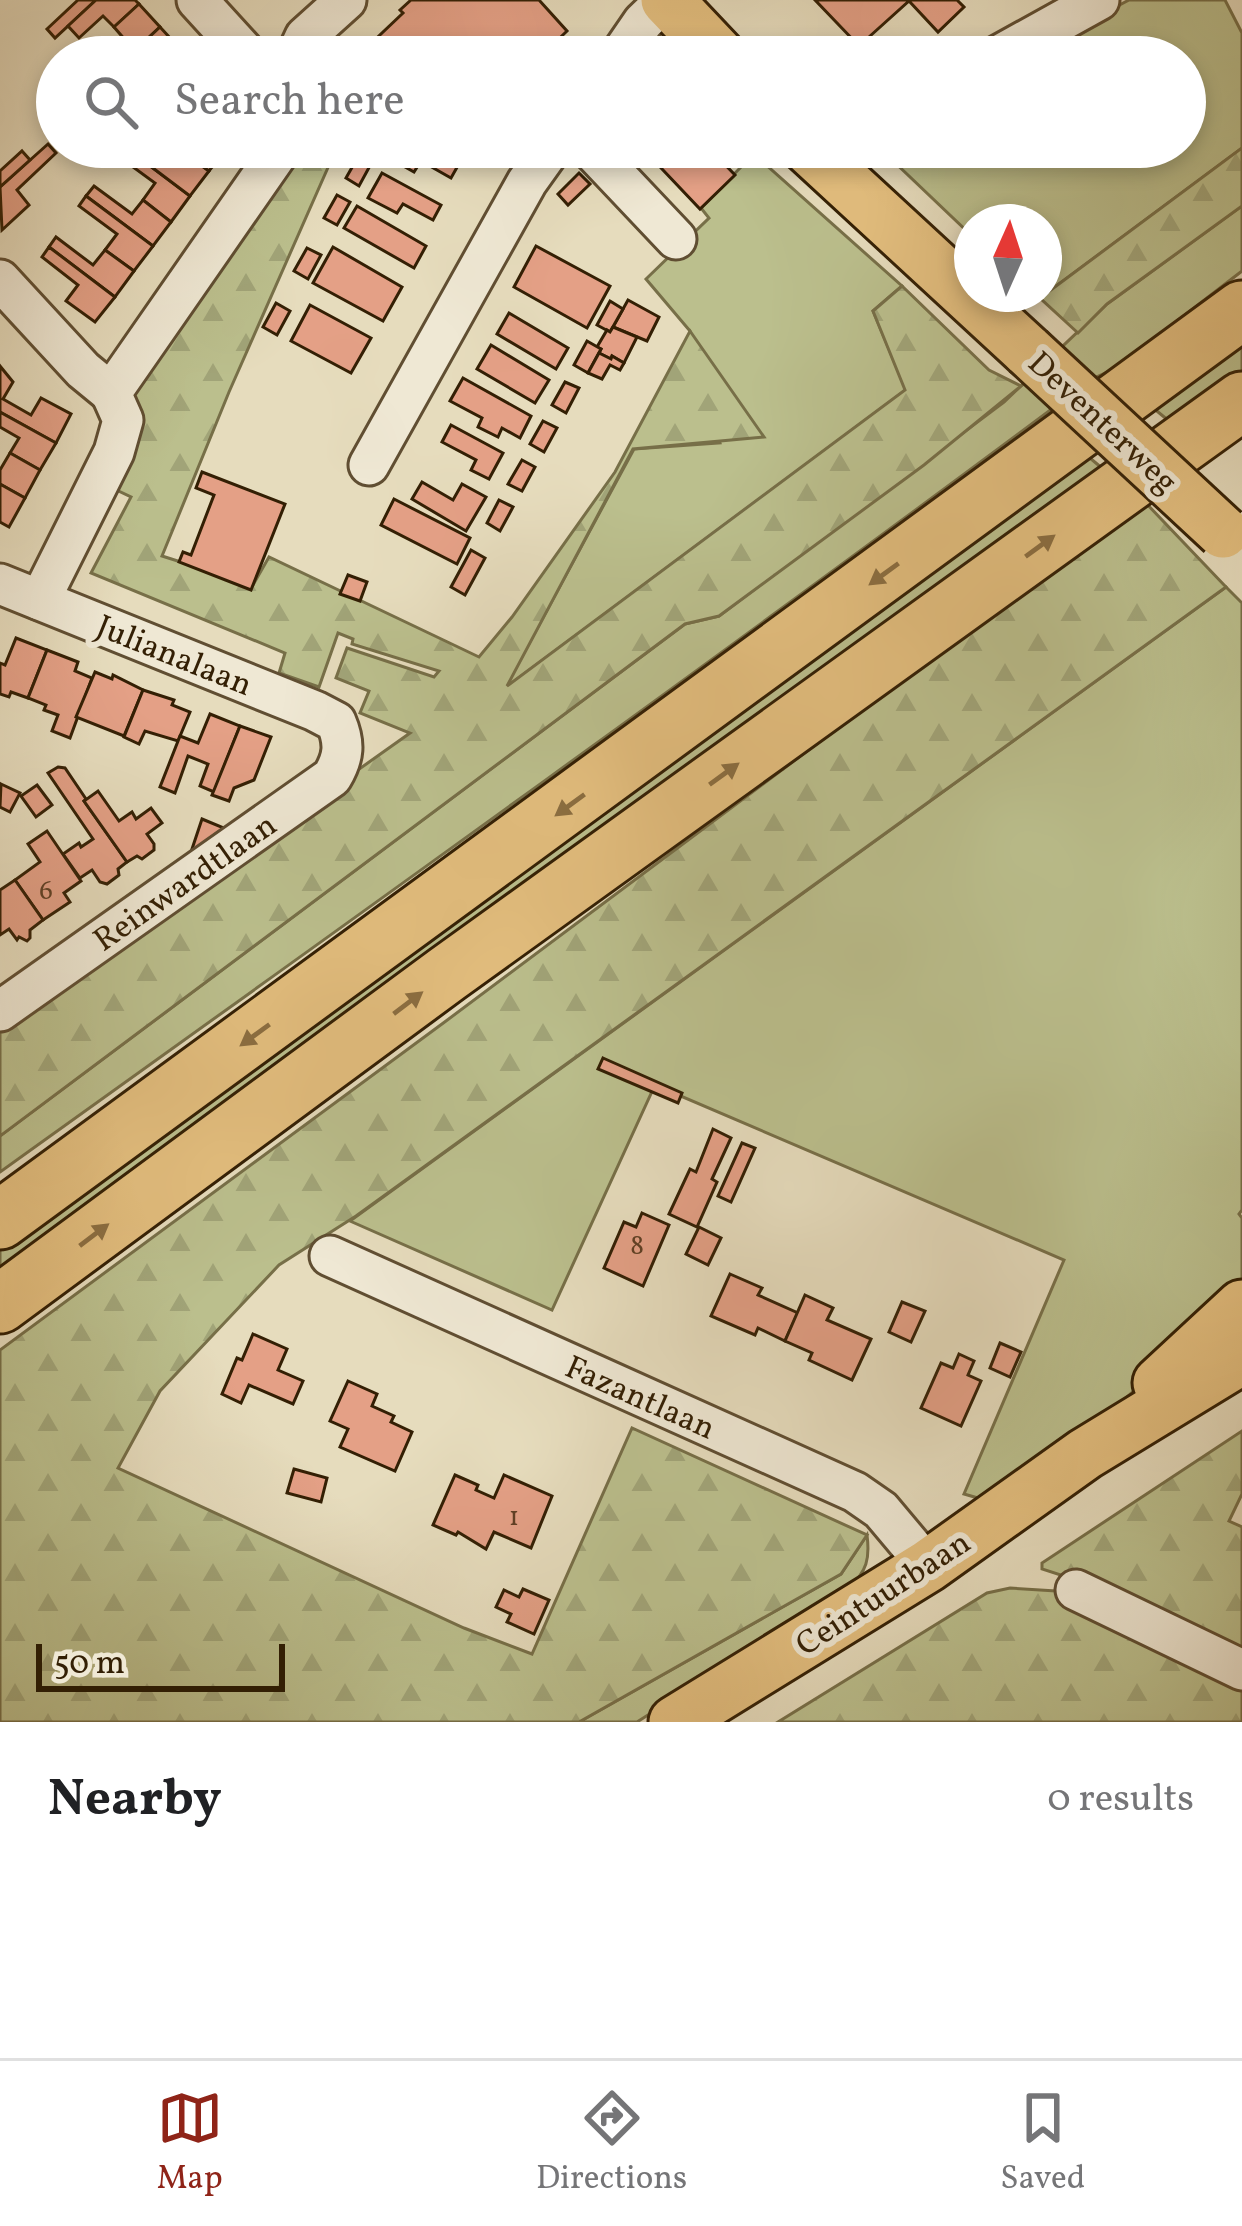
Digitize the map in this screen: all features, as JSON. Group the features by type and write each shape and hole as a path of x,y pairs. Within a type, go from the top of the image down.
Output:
{"highway":[{"path":"0,1220 1242,310"},
{"path":"0,1304 447,974 1242,400"}],"main road":[{"path":"666,0 701,36"},
{"name":"Deventerweg","path":"839,168 1233,541"},
{"name":"Ceintuurbaan","path":"1085,1454 1242,1306"},
{"name":"Ceintuurbaan","path":"675,1722 928,1566 1085,1454 1242,1358"}],"street":[{"path":"197,0 230,36"},
{"path":"307,36 346,0"},
{"path":"633,36 666,0"},
{"path":"1034,36 1100,0"},
{"path":"111,393 267,168"},
{"path":"369,465 536,168"},
{"path":"610,168 676,239"},
{"path":"0,280 82,370 111,393 123,420 114,452 40,600"},
{"name":"Julianalaan","path":"0,584 315,711 336,722 341,735"},
{"name":"Reinwardtlaan","path":"0,1011 332,777 344,749 341,735"},
{"name":"Fazantlaan","path":"330,1256 855,1492 881,1510 928,1566"},
{"path":"1076,1590 1242,1670"}],"green space":[{"path":"1129,0 1225,0 1242,33 1242,148 1062,282 1062,204 954,204 954,219 901,168 1206,168 1206,36 1061,36"},
{"path":"1242,148 1242,206 1107,304 1078,333 1055,312 1062,312 1062,282"},
{"path":"290,168 328,168 162,556 253,585 269,557 479,657 615,472 690,331 764,437 633,449 507,686 905,390 873,311 902,286 989,370 1021,386 924,465 719,616 685,624 0,1136 0,1024 410,733 360,713 369,691 336,678 347,648 434,677 439,671 352,644 353,639 338,633 319,687 279,673 285,653 91,573 131,497 108,486 132,408 133,380"},
{"path":"740,168 770,168 902,286 873,311 906,390 505,688 634,449 720,443 690,331 646,279 709,218 701,208"},
{"path":"1242,206 1242,271 1116,368 1092,379 0,1172 0,1136 685,624 719,616 1004,402 1107,304"},
{"path":"1242,342 1242,376 1175,426 1152,407"},
{"path":"1084,453 1109,474 0,1281 0,1241"},
{"path":"1143,500 1226,587 356,1216 279,1265 160,1391 118,1468 464,1628 532,1654 632,1428 867,1535 841,1574 579,1722 0,1722 0,1350"},
{"path":"1226,587 1242,603 1242,1296 1102,1419 978,1498 964,1494 1064,1260 655,1085 552,1310 350,1221"},
{"path":"1242,1431 1242,1494 1229,1521 1242,1527 1242,1654 1107,1590 1042,1569 1042,1563"},
{"path":"867,1535 866,1564 849,1587 637,1722 579,1722 841,1574"},
{"path":"1010,1588 1056,1591 1242,1683 1242,1722 778,1722 987,1593"}],"building":[{"path":"78,0 96,0 57,36 47,29"},
{"path":"96,0 135,0 139,4 114,27 103,16 81,36 68,26"},
{"path":"411,0 539,0 567,31 562,36 379,36 403,13 400,10"},
{"path":"815,0 957,0 964,7 938,32 909,1 870,36 849,36"},
{"path":"139,4 160,27 150,36 122,36 114,27"},
{"path":"22,151 30,160 0,187 0,171"},
{"path":"36,155 36,168 40,168 17,190 29,205 2,230 0,187"},
{"path":"134,168 153,168 190,196 171,222 143,200 155,183"},
{"path":"153,168 209,171 190,196"},
{"path":"352,168 369,168 359,186 346,178"},
{"path":"433,168 457,168 451,178"},
{"path":"661,168 728,168 735,175 700,209"},
{"path":"382,173 441,205 433,220 403,204 397,213 368,198"},
{"path":"579,173 590,184 568,205 558,194"},
{"path":"94,186 132,214 143,200 171,222 153,246 86,196"},
{"path":"337,195 350,202 337,225 324,218"},
{"path":"86,196 153,246 134,271 105,250 117,234 79,206"},
{"path":"357,206 426,246 414,268 344,228"},
{"path":"56,237 93,265 105,250 134,271 115,297 49,247"},
{"path":"536,246 610,286 587,328 514,287"},
{"path":"49,247 115,297 95,322 66,301 78,285 42,257"},
{"path":"333,247 402,287 383,321 313,283"},
{"path":"307,248 321,255 308,279 294,271"},
{"path":"628,300 659,317 647,341 613,327"},
{"path":"610,301 623,309 610,332 597,325"},
{"path":"276,303 290,311 277,335 263,327"},
{"path":"310,305 371,338 351,373 291,341"},
{"path":"509,313 568,348 556,369 497,334"},
{"path":"613,327 637,337 624,363 599,353 597,347"},
{"path":"587,341 601,349 588,373 574,365"},
{"path":"491,345 549,380 535,403 477,369"},
{"path":"599,353 624,363 620,370 610,365 602,379 588,373"},
{"path":"0,366 13,382 3,399 31,415 41,398 71,414 56,443 0,412"},
{"path":"463,378 531,416 520,438 502,428 498,437 478,427 482,418 450,401"},
{"path":"565,382 579,388 566,413 552,405"},
{"path":"0,412 56,443 40,470 10,453 19,438 0,427"},
{"path":"543,421 557,428 544,452 530,444"},
{"path":"451,425 503,453 489,479 471,470 476,460 442,442"},
{"path":"10,453 40,470 25,498 0,484 0,470"},
{"path":"522,460 535,467 522,491 508,484"},
{"path":"202,472 285,504 251,590 179,562 183,552 191,555 214,495 196,488"},
{"path":"422,482 453,500 462,484 486,497 466,531 412,499"},
{"path":"0,484 25,498 9,527 0,522"},
{"path":"394,499 470,538 457,564 381,525"},
{"path":"499,500 513,507 500,531 487,523"},
{"path":"471,550 485,558 465,595 451,587"},
{"path":"348,575 367,582 360,601 340,594"},
{"path":"16,638 47,650 28,698 0,694 0,663 5,665"},
{"path":"47,650 78,662 75,671 92,678 70,738 52,731 58,715 28,698"},
{"path":"95,672 143,690 124,736 76,717"},
{"path":"143,690 174,700 172,705 190,712 178,741 145,731 139,744 124,737"},
{"path":"210,714 240,726 214,792 200,786 208,764 188,756 175,793 160,787 180,736 198,743"},
{"path":"240,726 271,737 254,780 234,788 229,801 212,795"},
{"path":"65,768 127,862 107,884 92,870 80,878 63,854 93,839 48,773"},
{"path":"1,784 20,793 10,812 0,807"},
{"path":"37,785 52,805 36,817 21,796"},
{"path":"98,791 119,821 132,812 136,819 151,808 162,823 147,834 154,850 127,862 84,801"},
{"path":"202,819 224,828 191,852"},
{"path":"47,831 81,881 64,893 70,902 43,920 15,880 40,862 28,844"},
{"path":"15,880 43,920 30,930 27,941 17,940 9,929 0,935 0,890"},
{"path":"603,1058 682,1093 678,1103 598,1069"},
{"path":"713,1129 731,1138 697,1227 669,1214 690,1169 696,1172"},
{"path":"742,1143 755,1148 731,1202 718,1196"},
{"path":"642,1213 669,1225 643,1286 604,1268 624,1222 636,1227"},
{"path":"699,1227 721,1238 708,1265 686,1254"},
{"path":"730,1274 762,1288 758,1295 798,1313 785,1341 758,1328 755,1335 711,1316"},
{"path":"805,1295 833,1308 827,1320 871,1339 852,1380 809,1360 812,1353 785,1341"},
{"path":"902,1302 925,1311 911,1342 889,1332"},
{"path":"253,1334 287,1349 278,1370 303,1381 293,1404 249,1385 241,1403 222,1394"},
{"path":"1000,1343 1021,1352 1010,1377 990,1368"},
{"path":"959,1354 974,1361 968,1375 981,1381 961,1426 921,1408 941,1363 953,1368"},
{"path":"348,1381 377,1394 372,1406 394,1416 391,1422 412,1432 395,1471 340,1447 348,1429 330,1421"},
{"path":"294,1469 327,1478 321,1502 287,1493"},
{"path":"455,1475 494,1498 504,1475 552,1496 531,1548 494,1532 486,1549 458,1532 433,1525"},
{"path":"523,1589 549,1600 534,1634 507,1622 511,1614 496,1607 504,1590 519,1597"}]}
